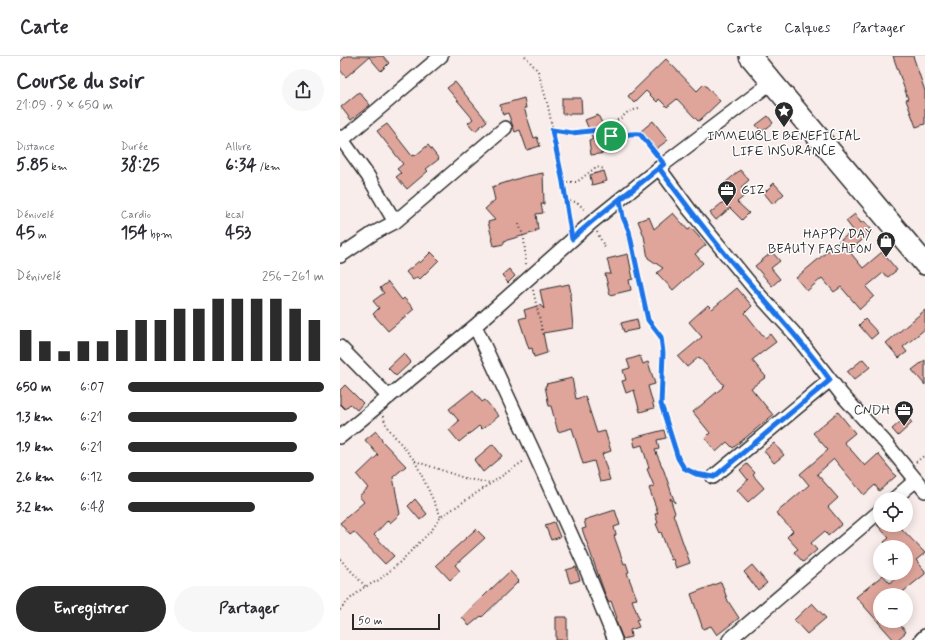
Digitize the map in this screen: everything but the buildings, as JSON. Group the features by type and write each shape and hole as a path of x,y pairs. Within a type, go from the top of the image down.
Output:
{"highway":[{"path":"750,56 923,258"}],"street":[{"path":"395,222 368,176 341,139 441,56"},
{"path":"340,437 475,326 572,239 661,166 772,82"},
{"path":"340,256 374,233 395,222 505,128"},
{"path":"661,166 689,209 762,298 794,333 842,395 885,442 925,491"},
{"path":"475,326 536,455 583,561 614,640"},
{"path":"340,347 384,402"},
{"path":"714,477 830,380"},
{"path":"902,492 916,480"},
{"path":"729,640 873,517"},
{"path":"921,640 925,636"}],"path":[{"path":"525,56 538,71 548,106 563,182 572,239"},
{"path":"552,130 572,133 599,130 621,118 629,111 639,109"},
{"path":"599,130 611,136 624,136 632,133 640,134 661,166"},
{"path":"563,182 577,182 596,168 605,169"},
{"path":"620,200 623,217 629,231 648,320 661,337 663,353 661,404 678,458 684,468 696,474 714,477"},
{"path":"384,402 387,427 415,461 441,517"},
{"path":"340,610 350,599 364,588 379,580 398,564 431,531 441,517 517,465 536,455"},
{"path":"415,461 467,479 492,483"},
{"path":"340,559 364,588"}],"place":[{"name":"IMMEUBLE BENEFICIAL LIFE INSURANCE","path":"784,128"},
{"name":"GIZ","path":"727,207"},
{"name":"HAPPY DAY BEAUTY FASHION","path":"886,258"},
{"name":"CNDH","path":"904,427"}],"route":[{"path":"611,136 599,130 572,133 552,130 563,182 572,239 659,168 689,209 762,298 794,333 830,380 714,477 696,474 684,468 678,458 661,404 663,353 661,337 656,328 648,320 629,231 623,217 620,200 659,168 664,164 640,134 632,133 624,136 611,136"}]}
